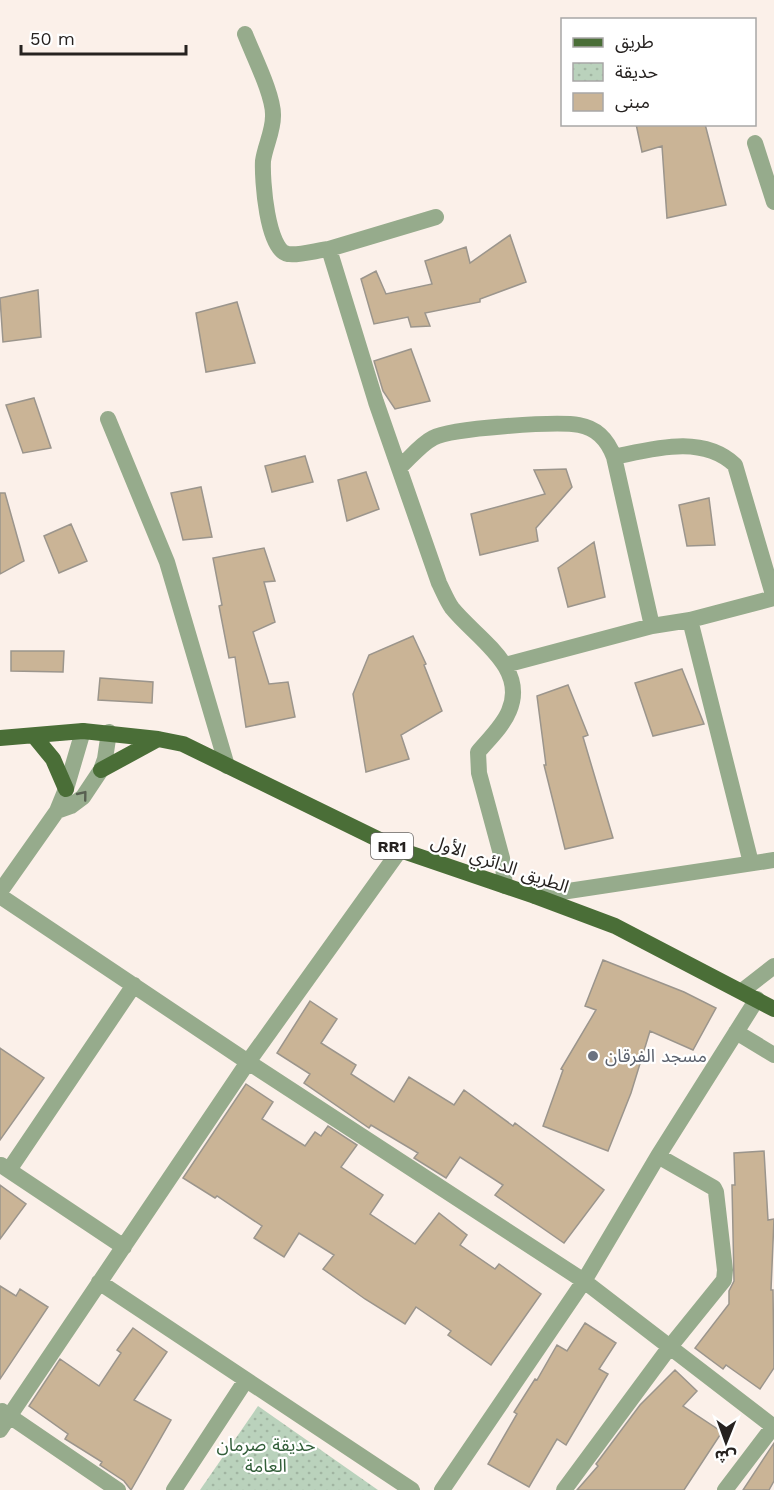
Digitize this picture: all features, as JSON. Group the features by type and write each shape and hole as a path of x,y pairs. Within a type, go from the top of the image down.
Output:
{"main road":[{"name":"الطريق الدائري الأول","path":"0,738 83,731 109,732 183,744 400,850 536,896 615,927 774,1009"},
{"path":"34,736 53,759 65,782 66,789"},
{"path":"101,770 158,739"}],"street":[{"path":"245,34 272,102 274,115 263,158 262,176 271,234 280,251 288,255 329,249 436,217"},
{"path":"755,143 774,202"},
{"path":"329,249 373,393 439,583 452,607 493,650 505,665 512,679 515,696 508,714 478,752 479,773 502,858 505,885"},
{"path":"108,419 167,562 227,766"},
{"path":"399,468 432,438 446,433 532,425 579,425 598,433 610,446 614,457 652,626"},
{"path":"505,665 652,626 690,620 774,598 735,465 728,458 692,446 666,446 614,457"},
{"path":"690,620 751,863"},
{"path":"83,731 57,811 0,894 248,1062 584,1281 774,1427 725,1490"},
{"path":"57,811 78,802 101,770 109,732"},
{"path":"118,1490 3,1419 124,1247 248,1062 400,850"},
{"path":"536,896 774,860"},
{"path":"742,991 774,966"},
{"path":"124,1247 4,1167 134,985"},
{"path":"442,1490 584,1281 658,1156 757,999"},
{"path":"736,1032 774,1055"},
{"path":"564,1490 669,1348 724,1280 714,1188 658,1156"},
{"path":"99,1282 412,1490"},
{"path":"174,1490 246,1380"}],"green space":[{"name":"حديقة صرمان العامة","path":"258,1406 378,1490 200,1490"}],"building":[{"path":"636,126 706,126 726,205 667,218 662,146 642,152"},
{"path":"510,235 526,282 480,299 480,302 425,313 430,326 411,327 408,317 374,324 361,279 376,271 386,294 432,284 425,261 466,247 470,263"},
{"path":"38,290 41,337 3,342 0,298"},
{"path":"237,302 255,363 206,372 196,313"},
{"path":"411,349 430,401 395,409 383,391 374,361"},
{"path":"34,398 51,448 23,453 6,405"},
{"path":"305,456 313,482 272,492 265,466"},
{"path":"566,469 572,487 536,528 538,541 480,555 471,514 545,494 534,470"},
{"path":"366,472 379,509 347,521 338,480"},
{"path":"201,487 212,537 183,540 171,493"},
{"path":"0,493 5,493 24,561 0,574"},
{"path":"709,498 715,545 687,546 679,505"},
{"path":"71,524 87,561 59,573 44,536"},
{"path":"594,542 605,597 568,607 558,568"},
{"path":"264,548 275,581 264,582 275,622 253,632 269,684 288,682 295,717 246,727 235,657 229,658 213,558"},
{"path":"413,636 426,664 424,665 442,711 401,735 409,759 366,772 353,694 369,655"},
{"path":"11,651 64,651 63,672 11,671"},
{"path":"682,669 704,724 653,736 635,683"},
{"path":"100,678 153,682 152,703 98,700"},
{"path":"568,685 588,735 583,737 613,838 565,849 544,765 546,765 537,696"},
{"path":"603,960 684,992 716,1008 693,1050 650,1031 631,1093 608,1151 543,1126 563,1070 561,1069 596,1010 585,1006"},
{"path":"310,1001 337,1019 321,1043 356,1065 351,1074 394,1102 409,1077 454,1105 464,1090 513,1126 515,1123 604,1190 564,1243 495,1195 503,1185 460,1157 446,1178 414,1158 418,1153 371,1125 369,1128 304,1083 310,1074 277,1053"},
{"path":"0,1048 44,1078 0,1140"},
{"path":"246,1084 273,1102 262,1119 305,1146 315,1132 321,1136 328,1126 357,1145 341,1167 383,1195 370,1214 415,1244 439,1213 467,1235 460,1245 495,1269 499,1264 541,1294 491,1365 448,1335 451,1331 416,1307 405,1324 365,1299 323,1269 334,1255 299,1233 284,1257 254,1238 262,1226 217,1196 215,1198 183,1178"},
{"path":"764,1151 768,1220 774,1219 771,1290 773,1290 774,1368 760,1389 726,1365 723,1369 695,1348 729,1304 729,1291 734,1281 732,1185 735,1185 734,1153"},
{"path":"0,1185 26,1204 0,1239"},
{"path":"0,1286 16,1296 20,1289 48,1307 0,1379"},
{"path":"585,1323 616,1343 599,1369 608,1374 566,1445 557,1439 529,1487 488,1464 517,1414 514,1412 535,1379 537,1380 557,1345 567,1351"},
{"path":"133,1328 167,1352 134,1400 171,1420 131,1490 124,1481 100,1465 102,1462 65,1439 68,1434 29,1406 60,1359 99,1386 121,1353 117,1350"},
{"path":"675,1370 697,1391 683,1406 722,1432 684,1490 577,1490 598,1466 596,1464 640,1405"},
{"path":"774,1443 774,1481 769,1490 743,1490"}],"place":[{"name":"مسجد الفرقان","path":"593,1056"}]}
